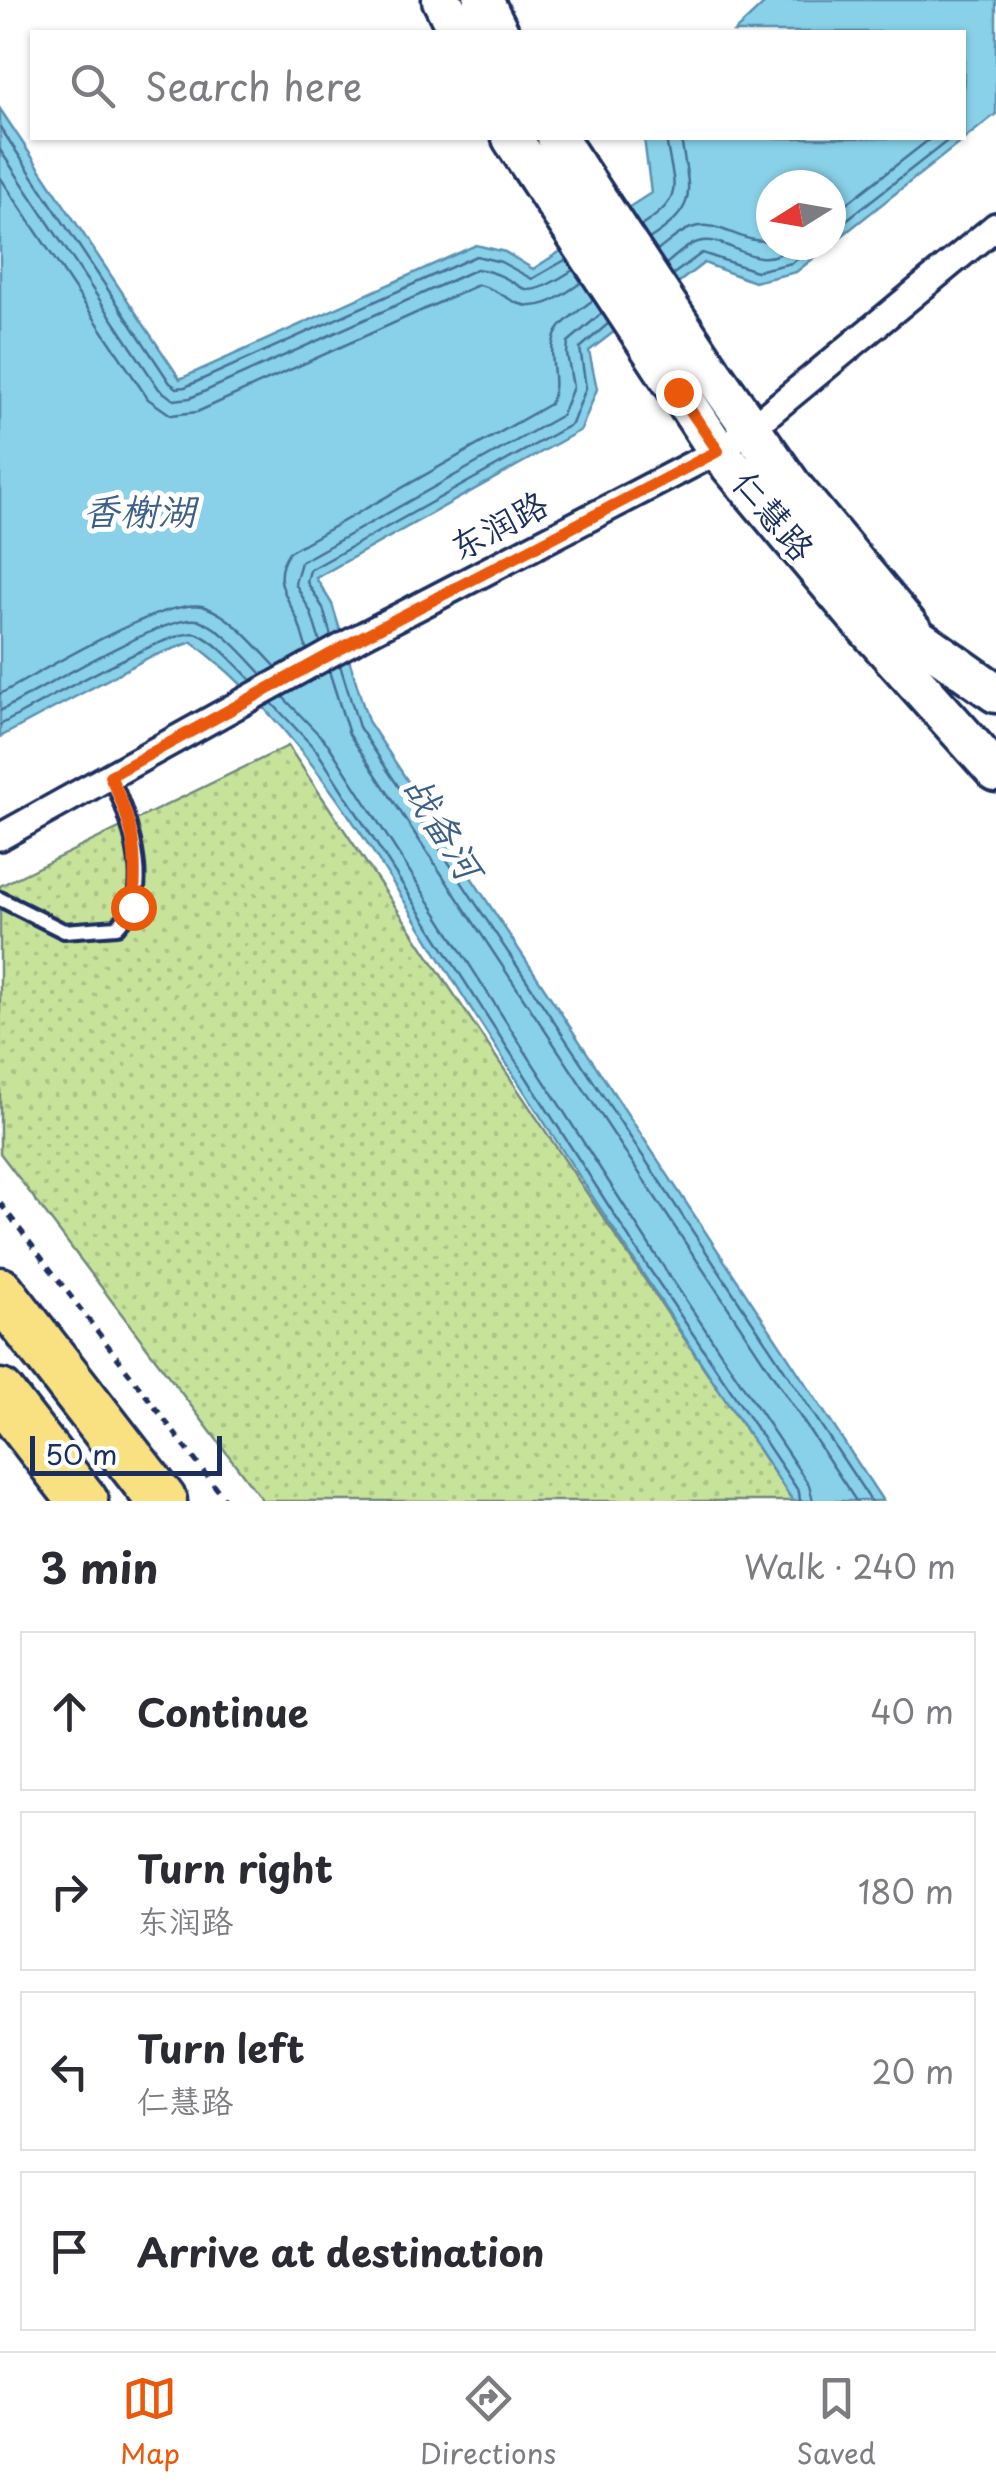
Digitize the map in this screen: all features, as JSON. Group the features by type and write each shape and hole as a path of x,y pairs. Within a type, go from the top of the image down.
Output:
{"highway":[{"path":"0,1292 162,1501"},
{"path":"0,1394 82,1501"}],"street":[{"path":"442,0 457,30"},
{"path":"482,0 497,30"},
{"name":"仁慧路","path":"513,140 718,451 858,618 996,772"},
{"name":"仁慧路","path":"558,140 712,374 791,486 918,638 996,693"},
{"name":"东润路","path":"0,837 360,638 718,451 750,429 996,226"}],"lane":[{"path":"0,899 64,931 117,927 133,907 137,860 126,809 110,776"}],"path":[{"path":"0,1203 226,1501"}],"green space":[{"path":"288,746 793,1501 263,1501 0,1153 0,886"}],"water":[{"name":"香榭湖","path":"768,0 996,0 996,114 966,138 966,30 736,30"},
{"name":"香榭湖","path":"0,109 180,379 476,245 505,252 533,269 651,193 644,140 963,140 846,232 846,170 756,170 756,260 811,260 796,272 754,282 704,263 589,351 597,389 581,430 316,578 332,604 368,721 883,1501 793,1501 348,815 314,767 236,679 192,642 148,658 0,737"}],"route":[{"path":"133,907 137,860 126,809 110,776 360,638 718,451 678,392"}],"water label":[{"name":"战备河","path":"442,828"}]}
